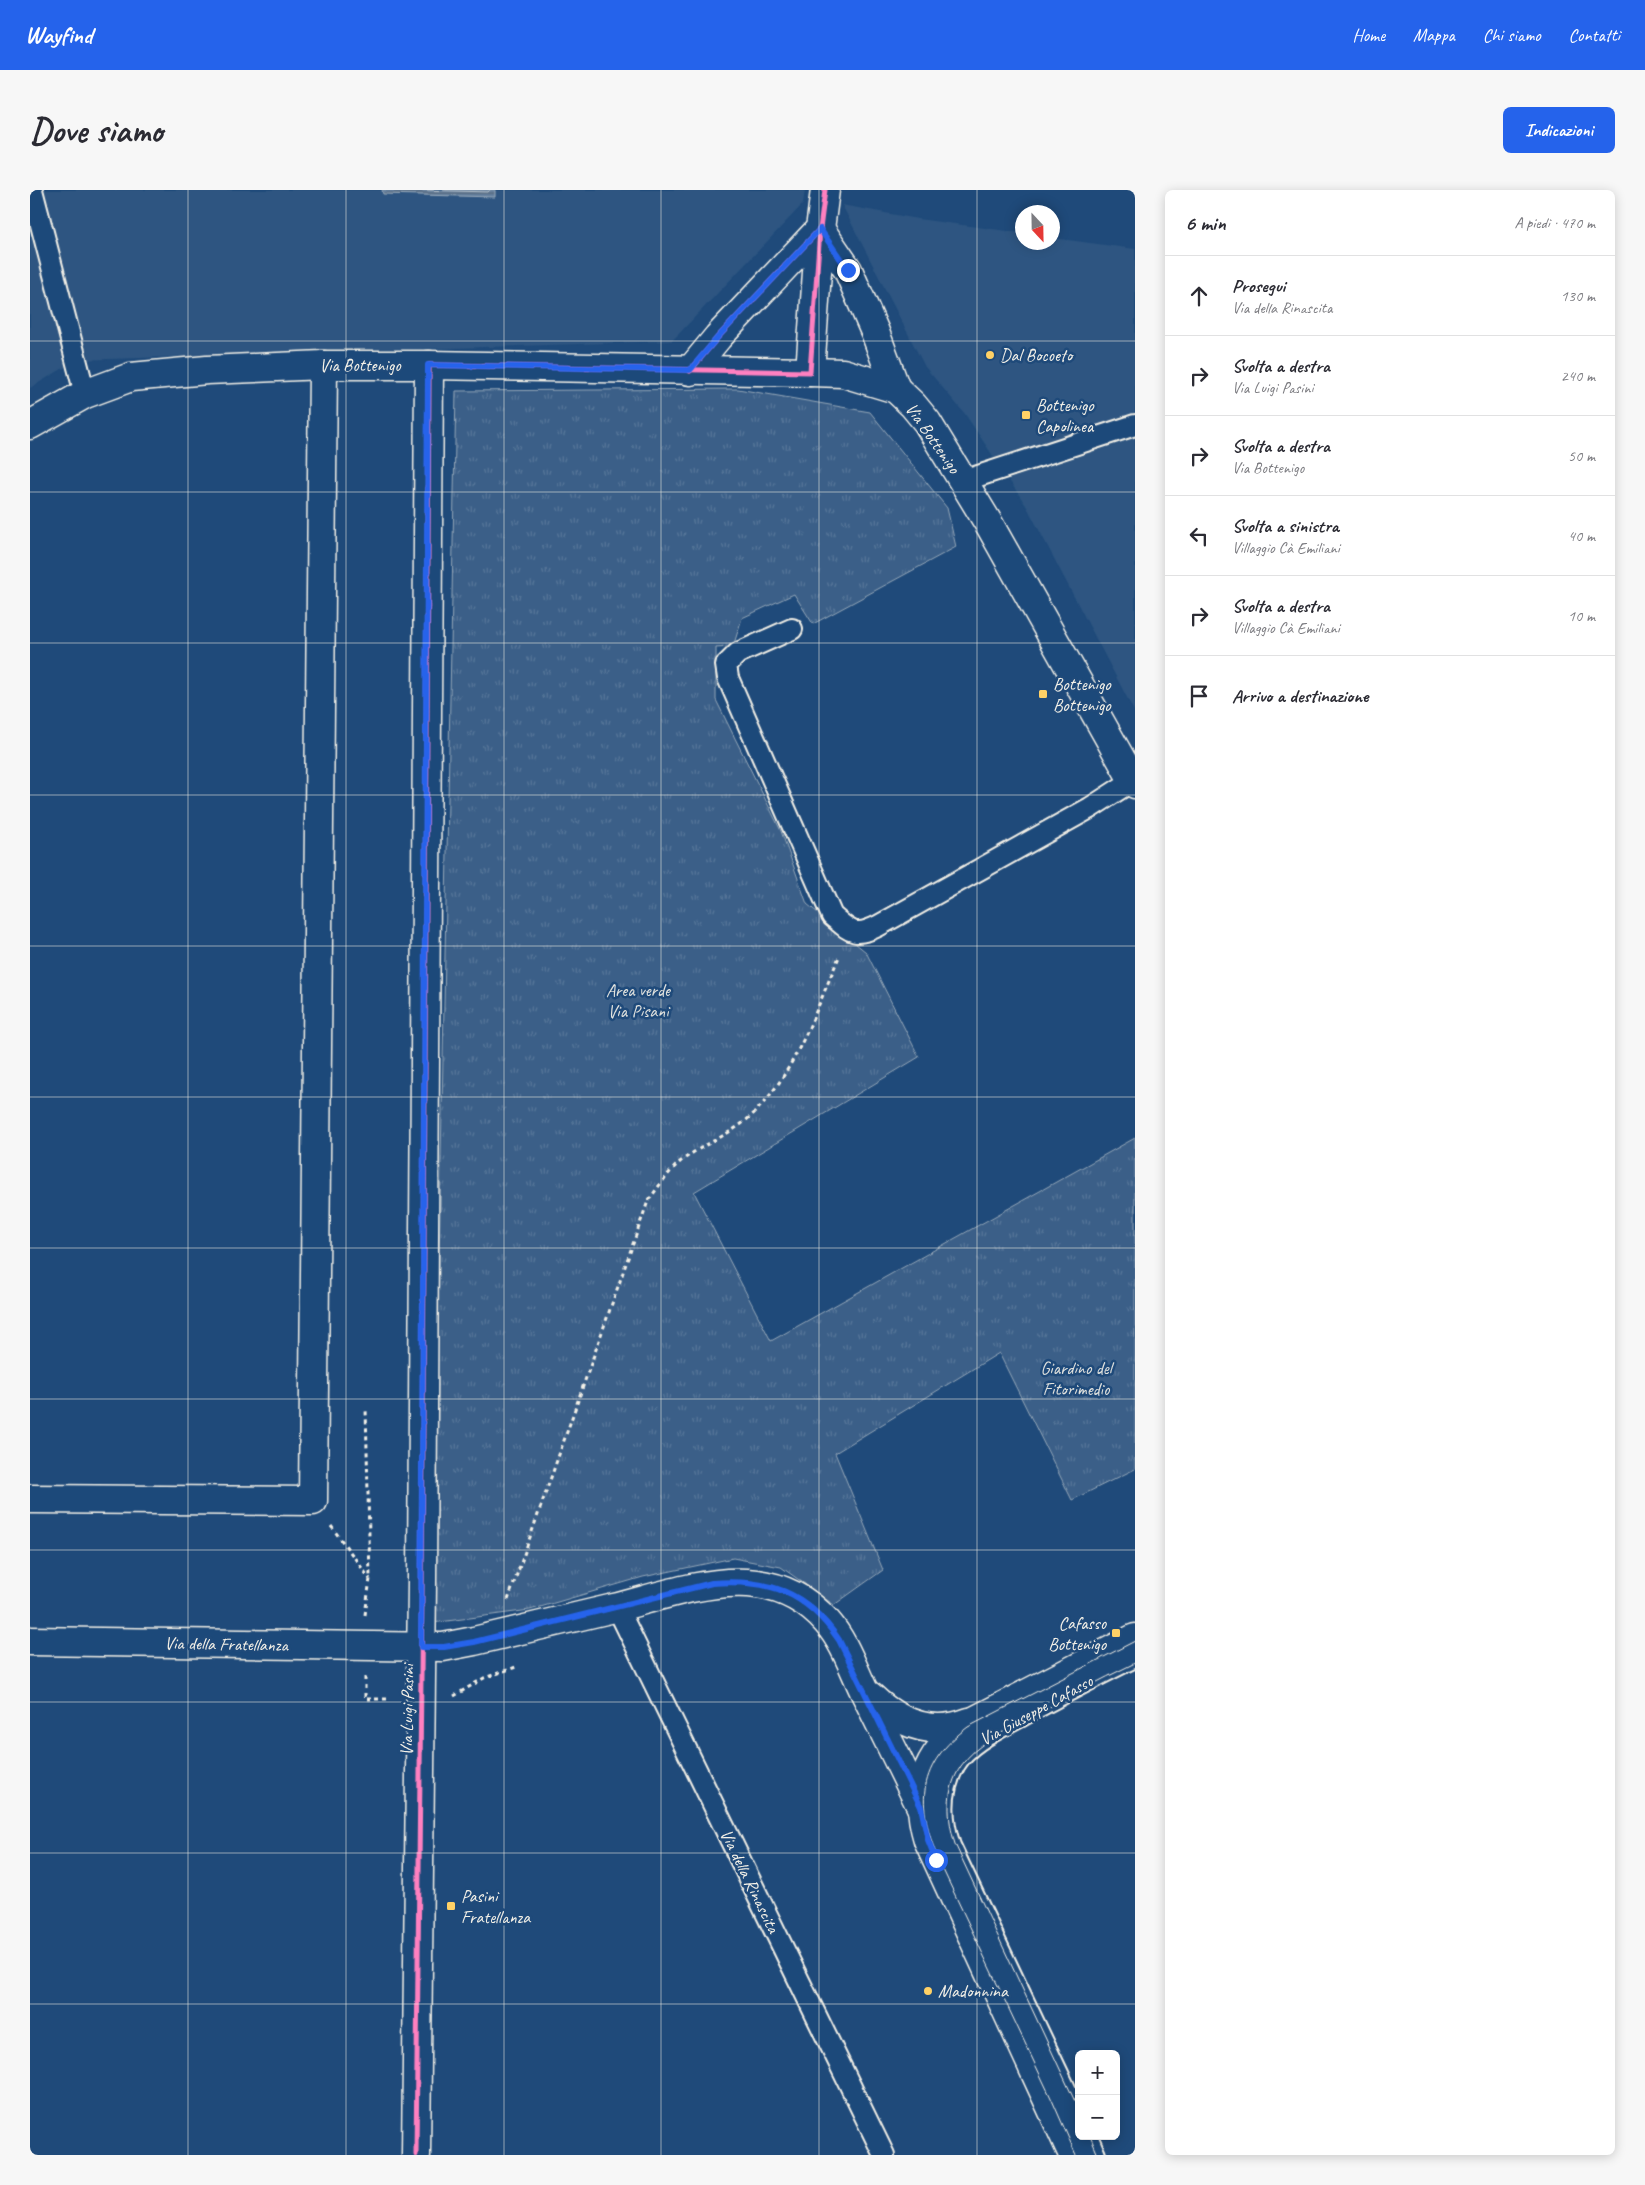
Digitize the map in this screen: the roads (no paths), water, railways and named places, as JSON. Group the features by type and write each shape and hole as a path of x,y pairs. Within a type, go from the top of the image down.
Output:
{"street":[{"path":"690,370 823,208"},
{"path":"810,372 823,208"},
{"path":"823,208 875,332 896,389"},
{"name":"Via Bottenigo","path":"30,425 85,394 131,377 207,370 323,365 428,365 843,373 896,389 913,405 926,422 963,481 1134,781"},
{"path":"30,1499 313,1501 323,365"},
{"name":"Via Luigi Pasini","path":"416,2155 421,1647 428,365"},
{"path":"421,1647 458,1645 712,1583 766,1584 802,1600 828,1623 839,1640 864,1690 921,1807 928,1840 936,1860 1073,2155"},
{"name":"Via Giuseppe Cafasso","path":"982,1716 1135,1638"},
{"name":"Via della Fratellanza","path":"30,1642 421,1647"},
{"path":"864,1690 896,1716 920,1727 951,1728 982,1716"},
{"path":"921,1807 926,1776 936,1754 955,1734 982,1716"}],"lane":[{"path":"32,190 85,394"},
{"path":"963,481 1135,425"},
{"path":"792,629 738,653 726,665 728,678 832,916 850,932 866,932 878,926 1090,808 1134,781"},
{"name":"Via della Rinascita","path":"617,1607 884,2155"},
{"name":"Via Giuseppe Cafasso","path":"1075,2110 950,1846 944,1818 944,1796 956,1763 983,1738 1070,1689 1135,1656"},
{"path":"1089,2140 1095,2155"}],"water":[{"path":"382,190 495,190 495,197 383,194"}],"tram line":[{"path":"1076,2155 938,1859 926,1820 924,1803 930,1771 951,1741 968,1727 1135,1641"},
{"path":"1075,2101 955,1844 950,1824 950,1794 961,1766 974,1751 990,1739 1135,1663"},
{"path":"1092,2140 1098,2155"}],"place":[{"name":"Dal Bocoeto","path":"990,355"},
{"name":"Bottenigo Capolinea","path":"1026,415"},
{"name":"Bottenigo Bottenigo","path":"1043,694"},
{"name":"Cafasso Bottenigo","path":"1116,1633"},
{"name":"Pasini Fratellanza","path":"451,1906"},
{"name":"Madonnina","path":"928,1991"}],"park label":[{"name":"Area verde Via Pisani","path":"638,1000"},
{"name":"Giardino del Fitorimedio","path":"1076,1378"}]}
